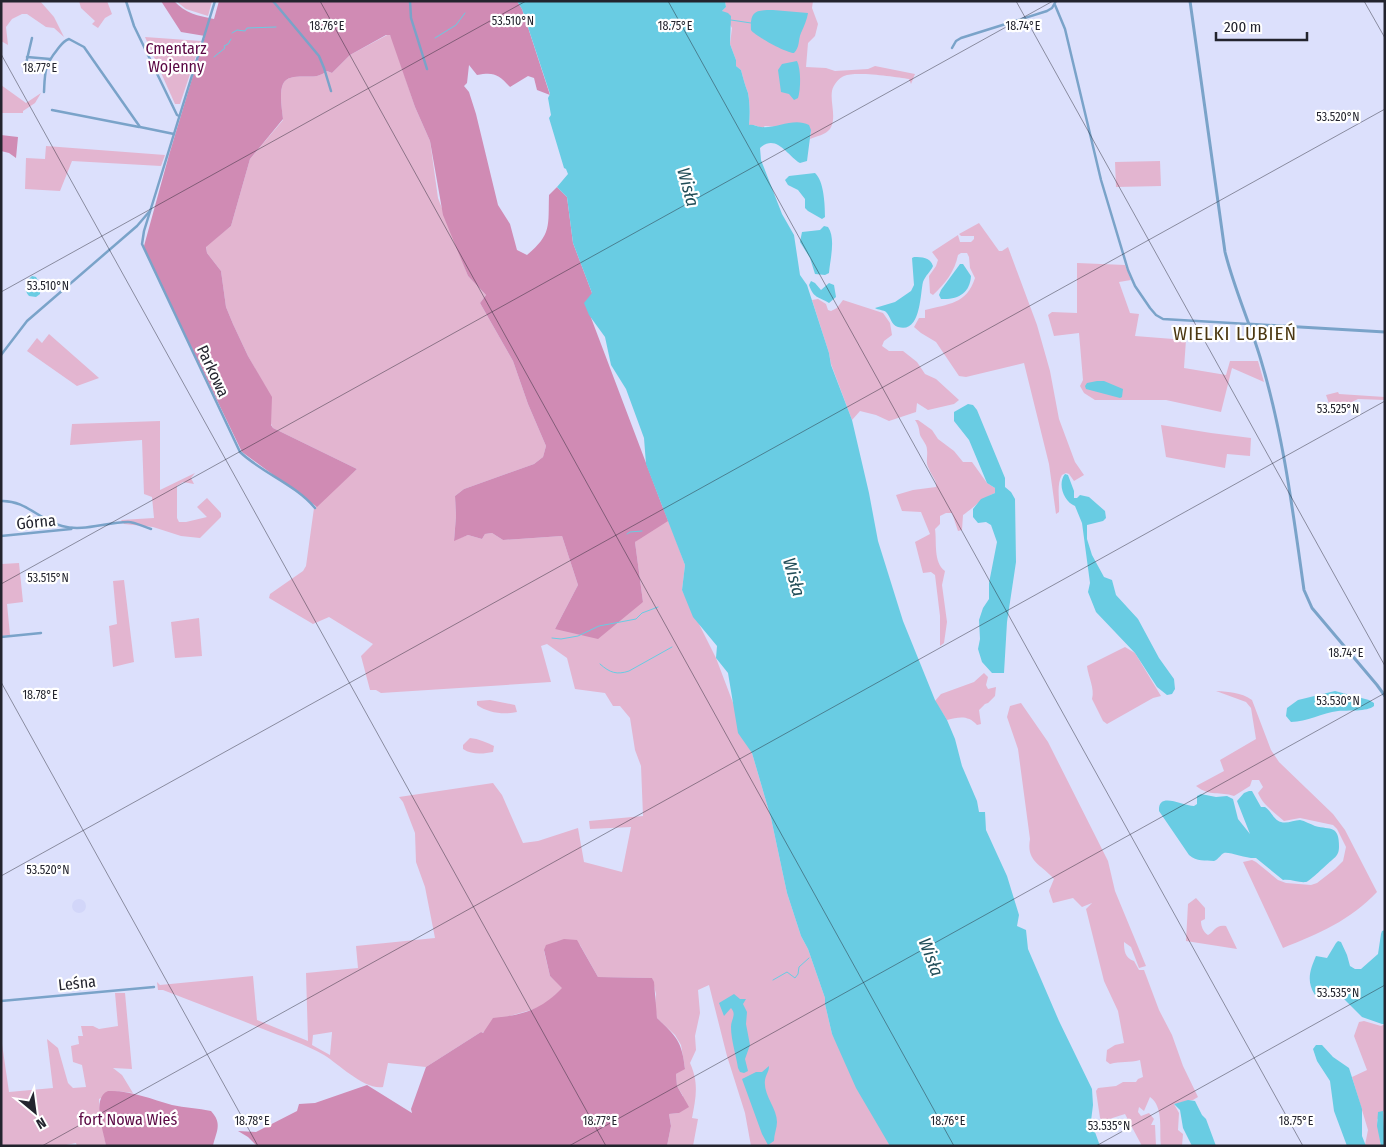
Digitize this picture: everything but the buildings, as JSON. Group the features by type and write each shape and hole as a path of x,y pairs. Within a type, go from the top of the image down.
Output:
{"street":[{"path":"126,1 134,26 177,116 179,116"},
{"name":"Parkowa","path":"215,1 142,238 144,249 240,452 254,465 307,499 315,508"},
{"path":"274,1 319,56 330,91"},
{"path":"410,1 411,18 427,69"},
{"path":"1190,1 1223,242 1232,280 1260,356 1267,385 1284,460 1304,590 1312,608 1377,684 1385,696"},
{"path":"952,48 960,38 1042,13 1055,3 1065,29 1108,202 1128,270 1135,286 1156,315 1163,319 1385,332"},
{"path":"24,72 32,38"},
{"path":"44,92 44,73 50,59 69,39 82,45 140,127"},
{"path":"28,57 50,59"},
{"path":"52,110 174,134"},
{"path":"1,355 27,321 137,226 150,212"},
{"path":"1,501 19,503 55,524 72,528"},
{"name":"Górna","path":"1,536 130,522 150,529"},
{"path":"1,637 41,633"},
{"name":"Leśna","path":"1,1001 154,987"}],"shaded area":[{"path":"76,899 82,899 86,906 82,913 76,913 72,909 72,903"}],"green space":[{"path":"1,1 40,1 54,17 64,37 54,28 46,27 27,14 22,14 12,19 6,27 8,45 1,41"},
{"path":"79,1 107,1 112,14 105,18 98,28 92,24 95,21 81,8"},
{"path":"161,1 174,1 192,13 214,19 219,1 517,1 522,9 550,95 537,90 534,78 528,76 510,87 495,75 477,75 469,65 467,83 464,86 469,92 476,114 498,205 510,224 517,250 527,255 545,235 549,215 549,195 557,187 567,197 573,243 592,293 590,315 668,521 635,542 643,602 598,639 555,629 578,585 562,536 503,540 492,533 485,534 482,539 468,535 454,541 455,496 464,489 534,464 543,457 546,446 528,404 513,361 480,303 486,295 468,276 443,215 430,141 415,107 390,35 386,35 350,55 332,73 327,71 317,76 293,77 285,81 281,92 283,119 250,159 231,226 206,247 207,253 221,271 226,307 233,324 248,356 272,397 271,425 273,428 357,469 317,507 242,452 144,246 205,36 181,32"},
{"path":"176,1 212,1 208,16 186,9"},
{"path":"725,1 813,1 812,8 818,24 815,36 808,43 806,67 826,68 835,71 868,69 875,66 915,74 911,84 909,79 866,74 842,77 835,84 832,91 833,120 830,129 810,139 811,130 765,126 762,128 749,125 748,93 741,70 736,66 736,60 730,44 732,28 722,11 726,7"},
{"path":"389,34 392,38 415,107 430,141 438,198 468,276 486,295 480,303 513,361 528,404 546,446 543,457 534,464 464,489 455,496 454,540 468,535 482,539 485,534 492,533 503,540 562,536 578,585 555,629 643,602 635,542 665,506 685,565 682,590 716,658 752,753 771,818 787,893 825,998 832,1034 891,1146 751,1146 745,1113 727,1056 709,985 698,990 700,1013 695,1036 696,1050 690,1063 696,1084 692,1118 698,1119 693,1146 667,1146 671,1126 669,1114 679,1113 683,1096 677,1086 676,1074 685,1068 681,1045 675,1035 657,1018 656,994 652,978 598,977 580,945 569,941 557,941 544,951 550,976 563,988 544,1005 506,1017 426,1067 388,1063 383,1087 368,1085 360,1081 324,1055 302,1044 163,990 158,990 157,982 160,985 253,976 257,1020 308,1041 306,973 358,968 356,946 435,938 425,887 416,862 415,833 403,802 399,797 493,783 502,795 523,843 538,841 578,828 584,862 622,872 631,827 590,829 589,821 643,816 641,766 635,750 630,718 620,706 613,706 605,693 575,689 567,658 547,644 541,646 551,682 381,693 376,690 370,690 361,656 373,644 329,617 313,624 269,598 270,594 303,571 306,566 314,508 357,469 273,428 271,424 271,397 233,324 226,307 221,271 207,253 206,246 231,226 250,159 283,120 281,92 285,81 293,77 317,76 327,71 332,73 350,55","holes":["332,1032 330,1055 312,1045 313,1035"]},
{"name":"Cmentarz Wojenny","path":"145,37 201,41 180,104 175,104"},
{"path":"1,85 26,103 41,93 35,103 23,111 23,113 1,113"},
{"path":"1,135 18,137 16,158 9,153 1,151"},
{"path":"46,146 165,155 161,166 72,161 60,191 25,189 26,158 45,159"},
{"path":"1160,161 1161,186 1116,187 1115,162"},
{"path":"979,223 999,251 1008,247 1037,325 1050,371 1059,419 1075,462 1084,475 1074,481 1069,474 1062,475 1059,488 1059,512 1056,514 1049,464 1024,363 966,377 959,376 936,342 914,327 919,318 925,318 925,310 956,302 971,287 975,278 970,268 969,257 967,253 961,253 958,255 949,277 933,295 930,293 929,276 938,260 932,252 958,235 960,242 971,242 974,236 961,236 959,234"},
{"path":"1077,263 1125,265 1131,280 1119,282 1130,313 1139,314 1135,336 1186,340 1184,368 1226,375 1230,361 1258,361 1264,382 1232,368 1221,412 1166,400 1095,400 1084,393 1080,386 1083,380 1079,333 1054,336 1048,315 1052,312 1077,313"},
{"path":"818,299 826,304 828,310 831,311 837,308 843,300 883,313 890,323 892,335 884,341 882,346 889,351 903,351 917,362 925,374 936,379 959,400 954,404 928,410 917,403 916,412 889,421 860,411 852,420 831,364 812,300"},
{"path":"49,334 99,378 77,386 27,351 37,338 42,343"},
{"path":"1338,392 1339,394 1385,397 1385,400 1358,399 1332,412 1326,395"},
{"path":"915,420 918,420 932,430 938,439 954,451 963,462 972,462 987,483 995,488 995,493 963,515 962,530 958,531 952,513 940,516 940,524 935,529 937,557 945,571 942,585 947,622 944,643 940,646 940,616 935,575 931,572 923,573 915,542 930,534 921,512 902,511 896,495 913,490 936,487 935,480 927,464 926,446"},
{"path":"160,421 160,490 195,473 191,478 194,484 183,482 177,486 177,518 179,522 207,517 197,507 207,498 221,513 221,517 200,538 181,536 153,527 124,524 121,520 154,518 152,497 144,494 142,440 70,445 72,424"},
{"path":"1161,425 1251,438 1250,456 1227,454 1225,468 1166,457"},
{"path":"1,556 2,564 19,563 23,602 7,604 10,635 1,636"},
{"path":"124,580 134,662 113,667 109,626 117,624 113,581"},
{"path":"199,618 202,656 175,658 171,622"},
{"path":"1125,647 1135,653 1161,696 1153,698 1107,724 1103,721 1092,699 1092,687 1087,666"},
{"path":"984,673 988,677 986,685 988,689 996,687 995,696 979,710 981,724 977,725 963,718 947,720 935,701 941,694 974,682"},
{"path":"1216,691 1239,694 1252,700 1271,750 1279,762 1333,814 1345,830 1377,892 1356,911 1345,918 1321,932 1283,948 1243,862 1252,860 1278,880 1286,883 1311,885 1317,883 1343,861 1346,847 1333,825 1300,818 1284,821 1260,797 1258,793 1263,787 1259,780 1252,780 1250,786 1234,796 1206,792 1196,786 1224,771 1220,760 1256,739 1251,708 1246,702"},
{"path":"490,700 515,705 517,712 496,713 477,705 477,701"},
{"path":"1021,703 1048,742 1108,861 1115,891 1146,966 1139,968 1131,947 1124,942 1126,954 1134,961 1139,970 1144,970 1159,1010 1172,1035 1183,1066 1198,1097 1174,1104 1179,1113 1178,1130 1183,1134 1182,1146 1161,1146 1159,1113 1154,1101 1150,1097 1144,1111 1139,1107 1138,1112 1141,1116 1149,1113 1154,1119 1151,1125 1155,1125 1156,1146 1142,1146 1125,1114 1103,1121 1100,1118 1096,1091 1098,1088 1116,1086 1123,1082 1136,1082 1143,1077 1140,1060 1110,1064 1106,1061 1107,1050 1115,1045 1124,1043 1118,1011 1104,981 1086,909 1092,903 1082,907 1073,898 1053,903 1049,891 1054,879 1032,858 1030,853 1030,839 1018,749 1007,717 1010,706"},
{"path":"470,738 494,746 493,752 478,754 463,749 463,745"},
{"path":"1196,898 1205,908 1205,919 1201,921 1205,932 1208,935 1218,927 1226,926 1237,949 1186,941 1188,904"},
{"path":"564,939 577,940 598,977 652,978 654,982 657,1018 677,1040 682,1052 685,1069 676,1074 677,1086 689,1107 679,1113 669,1114 671,1126 667,1146 257,1146 238,1131 256,1132 297,1111 299,1104 315,1103 367,1085 412,1113 411,1109 426,1067 481,1032 483,1033 493,1018 531,1010 547,1002 562,988 550,976 544,950 546,945"},
{"path":"115,993 125,993 132,1069 113,1068 122,1075 133,1093 117,1091 99,1099 106,1146 77,1146 76,1143 61,1146 1,1146 1,1037 9,1092 53,1088 47,1039 58,1048 68,1083 73,1088 86,1087 82,1065 73,1062 71,1046 79,1044 78,1036 83,1036 81,1026 93,1026 99,1029 118,1026"},
{"path":"1364,1021 1381,1026 1385,1024 1385,1113 1383,1111 1377,1120 1381,1146 1365,1145 1368,1130 1352,1077 1367,1070 1354,1036 1359,1022"},
{"name":"fort Nowa Wieś","path":"108,1091 132,1093 172,1105 211,1111 218,1124 213,1146 106,1146 99,1108 103,1095"}],"water":[{"name":"Wisła","path":"517,1 725,1 726,7 722,11 731,16 730,44 736,60 736,66 741,70 748,93 749,125 767,127 797,122 809,125 811,130 807,161 800,163 781,147 771,143 760,148 761,160 782,214 794,235 800,275 807,285 829,353 831,365 852,420 878,541 903,621 935,700 947,720 955,739 962,766 977,801 979,812 985,812 986,830 1007,876 1019,915 1017,926 1026,930 1028,949 1059,1021 1092,1089 1091,1121 1100,1146 890,1146 856,1088 832,1034 825,998 787,893 771,818 752,753 738,733 728,673 716,658 717,646 693,617 682,590 685,565 646,464 644,438 626,389 611,365 605,337 589,315 584,303 592,293 573,243 567,197 557,187 568,174 564,168 549,118 551,115 548,98 550,94 522,9"},
{"path":"762,10 808,13 794,53 771,44 751,30 751,19 755,13"},
{"path":"797,61 800,74 800,90 798,98 794,100 789,94 781,92 778,70 782,64"},
{"path":"815,173 820,182 825,206 825,217 822,219 805,208 805,199 798,190 788,185 785,180 789,176"},
{"path":"824,226 828,227 832,237 829,273 825,275 815,274 810,258 800,242 802,232 820,230"},
{"path":"912,258 928,259 933,266 923,282 920,303 915,319 906,328 898,327 894,325 886,312 875,308 895,302 911,291 914,285"},
{"path":"960,264 963,264 971,276 966,291 958,297 941,299 939,295 941,290"},
{"path":"32,276 36,277 40,284 40,294 36,297 29,296 26,291 28,280"},
{"path":"811,281 821,290 829,283 834,285 836,297 829,303 817,297 809,285"},
{"path":"1104,381 1123,389 1122,397 1086,389 1087,383"},
{"path":"968,404 973,405 977,410 1005,478 1005,487 1015,499 1016,562 1007,622 1004,673 992,673 982,662 978,649 980,639 979,620 983,608 989,599 989,583 997,542 991,525 986,522 978,523 973,517 973,509 981,499 995,493 995,488 987,483 969,440 954,421 954,412"},
{"path":"1065,474 1068,475 1074,491 1074,498 1080,495 1089,497 1105,511 1106,518 1103,521 1087,525 1087,539 1092,555 1104,577 1112,580 1116,595 1138,619 1159,658 1174,679 1175,689 1172,694 1167,695 1157,687 1135,653 1096,612 1088,592 1090,583 1082,523 1075,506 1068,501 1063,492 1062,483"},
{"path":"1335,691 1369,700 1374,703 1374,706 1362,710 1332,712 1297,722 1291,722 1286,716 1287,708 1298,700"},
{"path":"1252,791 1261,807 1265,807 1281,822 1286,823 1300,820 1336,832 1339,840 1339,849 1336,856 1306,882 1283,880 1256,858 1226,853 1214,861 1198,860 1189,855 1159,811 1162,802 1166,801 1194,806 1197,804 1197,796 1201,794 1216,797 1227,796 1233,799 1238,819 1250,834 1237,801 1244,793"},
{"path":"1385,930 1385,1024 1362,1017 1333,988 1327,989 1321,996 1315,995 1312,990 1310,976 1316,956 1327,958 1338,941 1341,942 1350,966 1355,969 1361,969 1378,954 1381,934"},
{"path":"734,994 740,999 746,999 743,1004 747,1012 746,1024 750,1045 745,1059 748,1071 744,1073 740,1072 738,1068 733,1042 731,1027 734,1015 733,1010 731,1008 724,1016 719,1003"},
{"path":"1316,1045 1322,1045 1333,1057 1349,1068 1362,1109 1362,1136 1366,1146 1347,1146 1334,1111 1330,1081 1317,1061 1313,1049"},
{"path":"769,1066 765,1086 777,1122 774,1141 768,1145 762,1134 742,1079 756,1072 762,1072"},
{"path":"1188,1100 1195,1101 1206,1119 1216,1146 1192,1146 1183,1128 1180,1110 1174,1104"},
{"path":"1383,1111 1385,1146 1381,1146 1377,1126 1378,1112"}],"waterway":[{"path":"435,38 456,25 465,13"},
{"path":"731,20 751,23"},
{"path":"232,33 237,30 245,31 247,28 276,27"},
{"path":"214,57 225,48 224,46 231,39"},
{"path":"627,534 642,531"},
{"path":"552,638 561,639 578,636 599,626 636,619 642,613 658,607"},
{"path":"600,664 617,673 625,672 672,647"},
{"path":"773,980 787,972 795,978 799,967 809,958"}],"district":[{"name":"WIELKI LUBIEŃ","path":"1235,333"}]}
